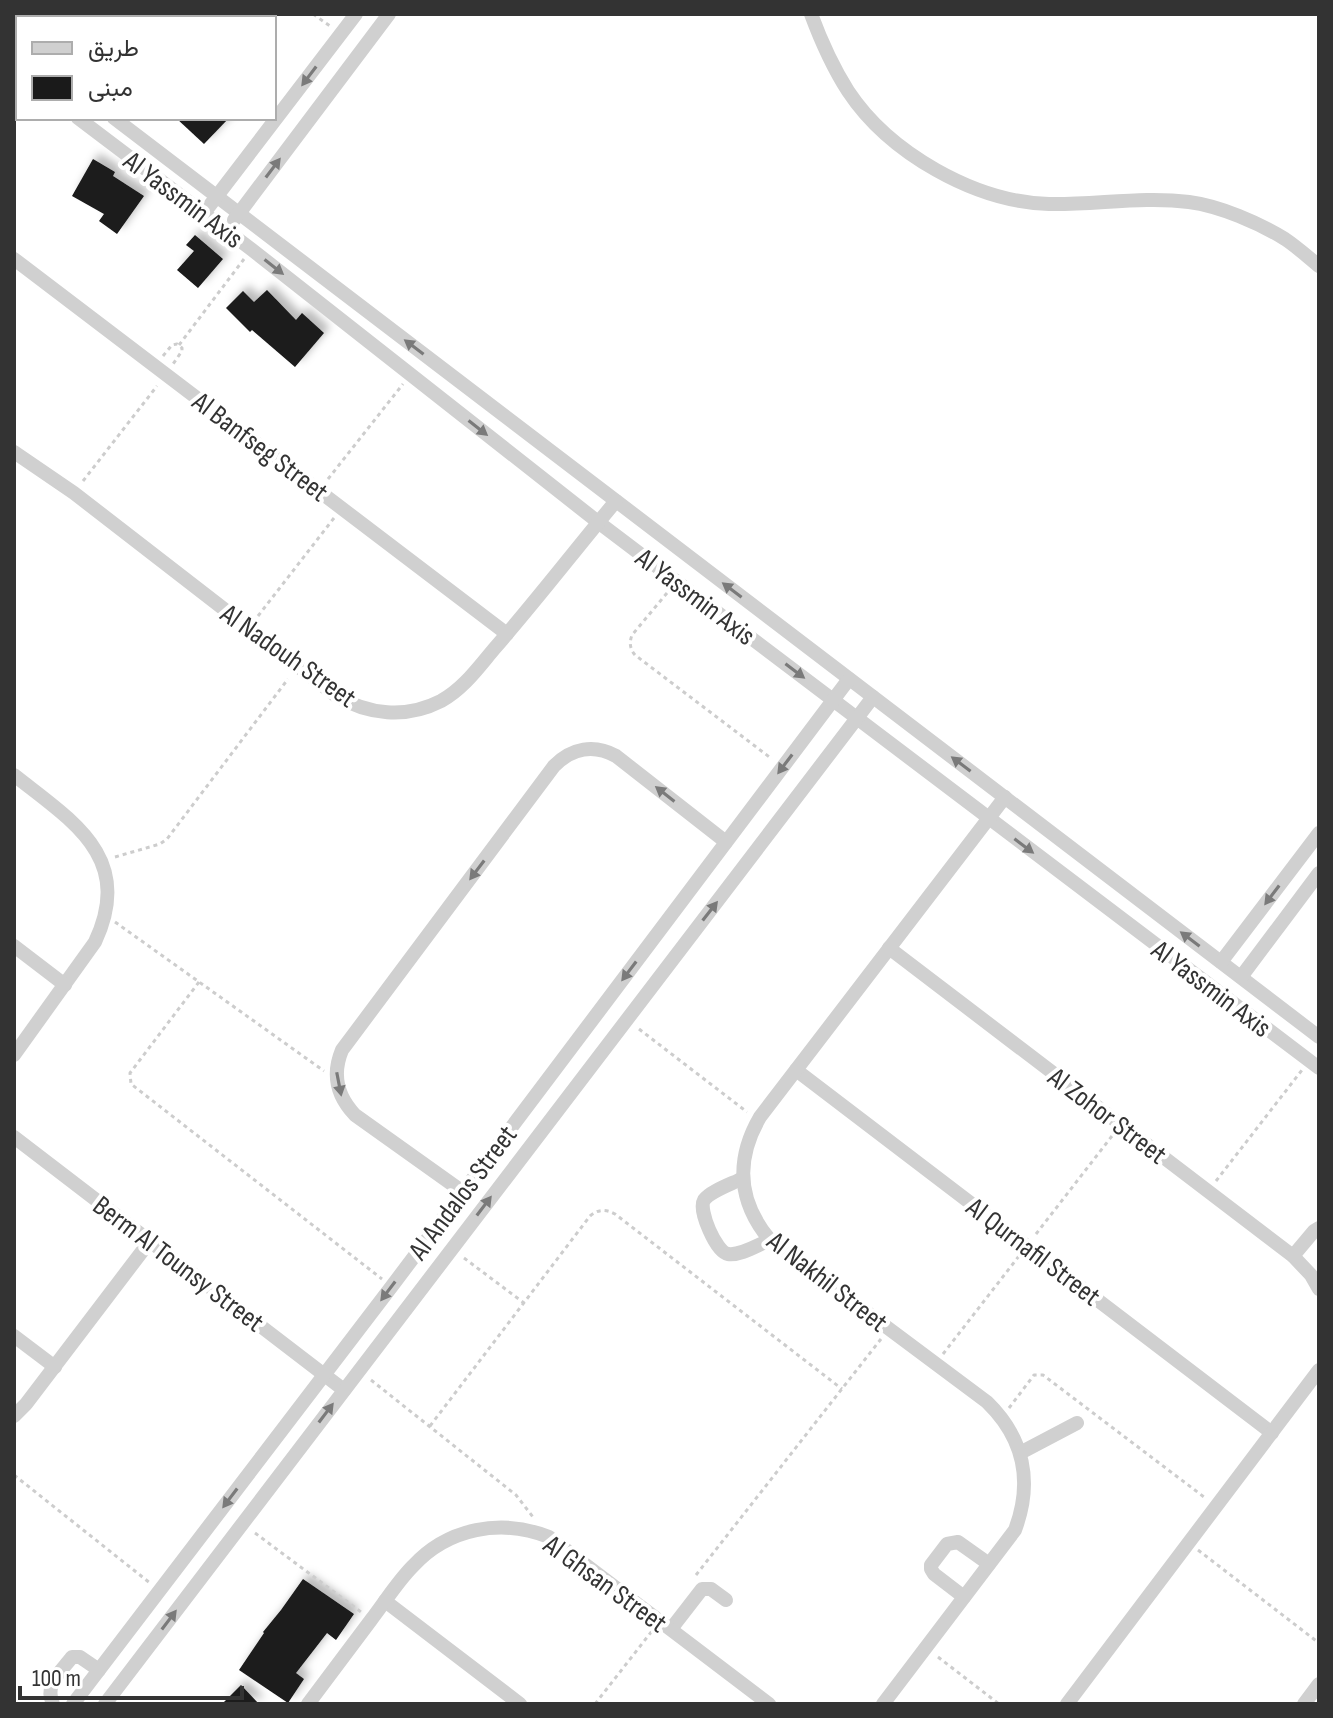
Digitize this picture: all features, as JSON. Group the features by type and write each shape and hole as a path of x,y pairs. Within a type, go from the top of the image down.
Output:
{"street":[{"path":"276,119 356,14"},
{"path":"226,230 389,14"},
{"path":"811,14 826,53 849,93 879,128 915,157 955,180 999,196 1045,204 1143,200 1190,202 1240,216 1285,239 1319,266"},
{"name":"Al Yassmin Axis","path":"81,120 251,249 598,522 1314,1064"},
{"name":"Al Yassmin Axis","path":"117,120 1319,1037"},
{"path":"204,213 276,120"},
{"name":"Al Banfseg Street","path":"14,259 507,634"},
{"name":"Al Nadouh Street","path":"14,452 74,493 335,695 357,706 380,712 405,712 430,706 452,694 507,634 616,501"},
{"name":"Al Andalos Street","path":"73,1704 849,679"},
{"name":"Al Andalos Street","path":"105,1704 873,697"},
{"path":"463,1192 355,1115 342,1099 336,1080 338,1059 554,766 576,751 593,749 609,752 726,842"},
{"path":"14,775 88,837 101,861 107,887 105,915 95,942 14,1055"},
{"name":"Al Nakhil Street","path":"883,1704 1015,1530 1024,1492 1020,1453 1010,1430 987,1402 770,1240 754,1218 749,1205 743,1178 745,1153 758,1121 1005,797"},
{"path":"1221,962 1319,833"},
{"path":"1241,977 1319,873"},
{"path":"14,946 65,985"},
{"name":"Al Zohor Street","path":"889,948 1293,1256 1319,1289"},
{"name":"Al Qurnafil Street","path":"796,1070 1272,1433"},
{"name":"Berm Al Tounsy Street","path":"14,1137 344,1390"},
{"path":"743,1178 708,1195 702,1212 718,1248 727,1254 770,1240"},
{"path":"1293,1256 1319,1228"},
{"path":"14,1416 150,1241"},
{"path":"14,1336 55,1367"},
{"path":"1067,1704 1319,1370"},
{"path":"1020,1453 1077,1423"},
{"name":"Al Ghsan Street","path":"308,1704 423,1556 448,1539 493,1527 524,1529 549,1537 769,1704"},
{"path":"964,1597 932,1572 931,1565 939,1554 947,1544 958,1542 989,1564"},
{"path":"666,1625 702,1589 711,1589 726,1600"},
{"path":"385,1601 520,1704"},
{"path":"53,1704 50,1687 72,1657 80,1657 99,1670"},
{"path":"1304,1704 1319,1684"}],"path":[{"path":"313,14 341,34"},
{"path":"179,345 251,249"},
{"path":"74,493 161,370 173,344 179,345"},
{"path":"161,370 182,351 179,345"},
{"path":"319,490 410,375"},
{"path":"249,628 342,508"},
{"path":"677,581 632,635 632,651 782,767"},
{"path":"101,861 160,844 167,839 298,666"},
{"path":"105,915 336,1080"},
{"path":"199,982 130,1073 131,1084 392,1286"},
{"path":"627,1019 758,1121"},
{"path":"1208,1191 1314,1064"},
{"path":"430,1426 590,1216 607,1210 842,1389"},
{"path":"452,1249 524,1303"},
{"path":"689,1584 889,1329"},
{"path":"359,1370 516,1495 532,1515 539,1533"},
{"path":"1002,1418 1034,1375 1043,1375 1217,1506"},
{"path":"14,1475 159,1591"},
{"path":"242,1523 372,1619"},
{"path":"1189,1543 1319,1643"},
{"path":"595,1704 666,1625"},
{"path":"926,1647 999,1704"}],"building":[{"path":"178,120 227,120 204,144"},
{"path":"93,159 144,196 117,234 99,221 104,214 72,196"},
{"path":"195,235 223,259 198,288 177,270 194,251 186,245"},
{"path":"267,290 296,320 302,313 324,333 295,367 252,330 250,332 226,308 243,291 254,302"},
{"path":"303,1579 354,1614 336,1640 327,1633 296,1673 304,1679 288,1703 239,1670"},
{"path":"241,1685 259,1704 222,1704"}]}
